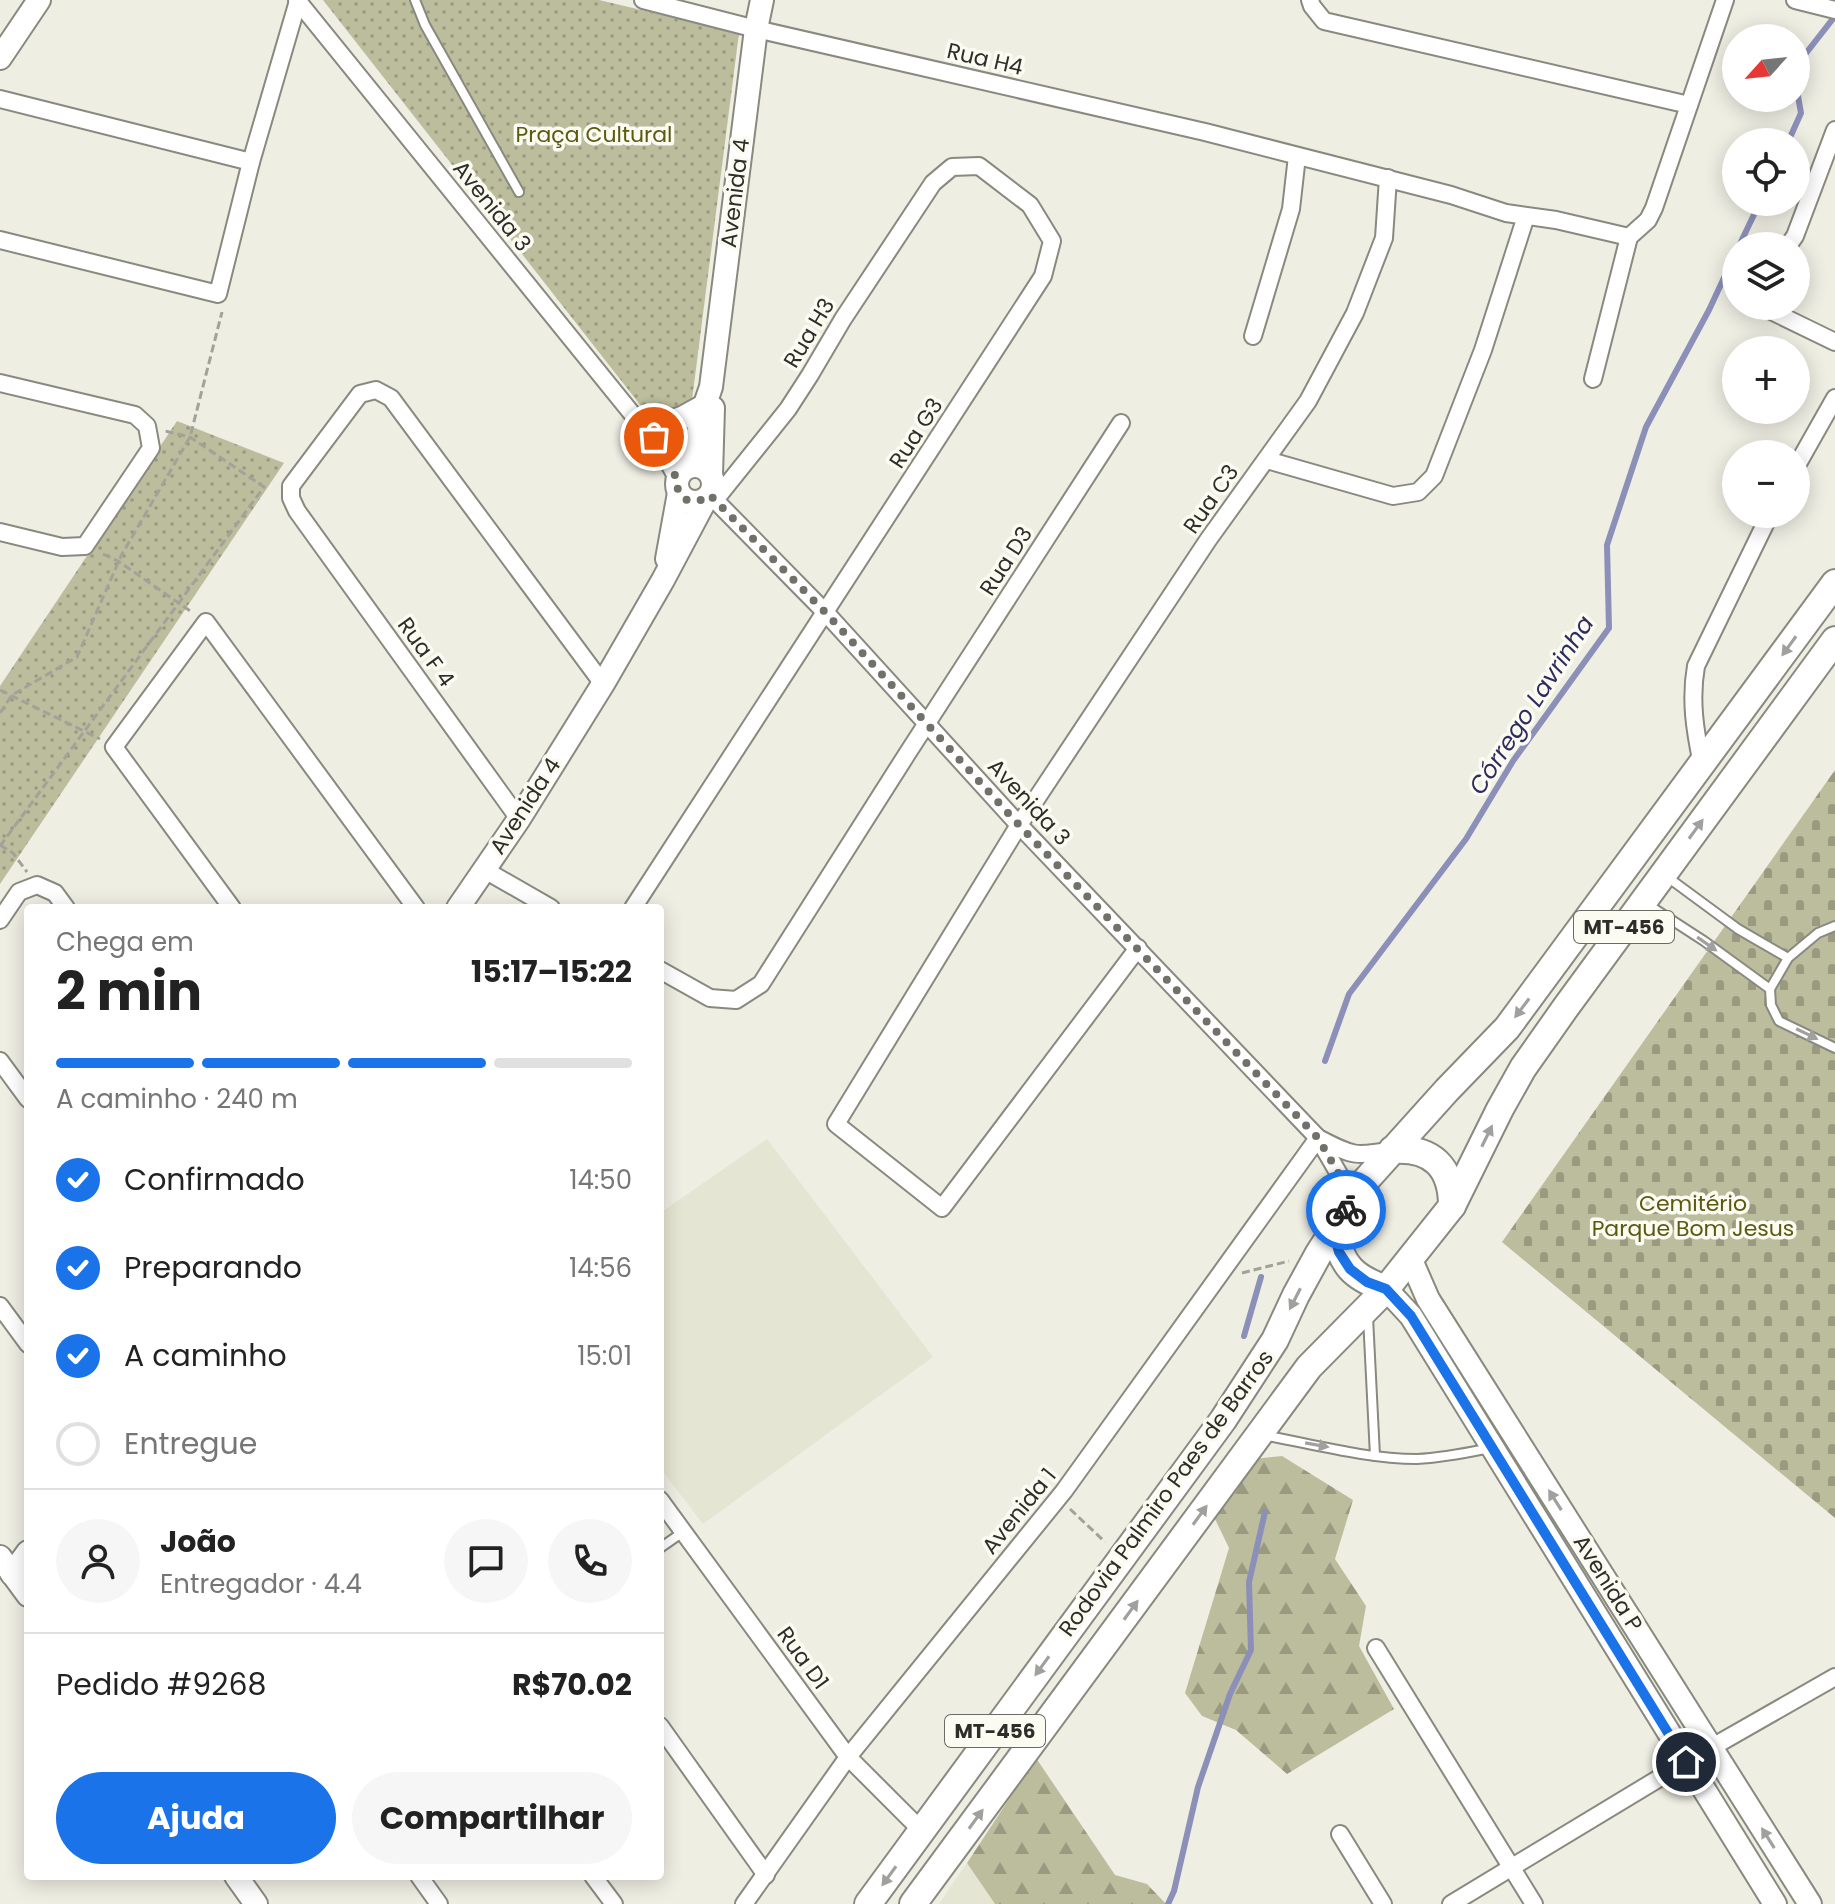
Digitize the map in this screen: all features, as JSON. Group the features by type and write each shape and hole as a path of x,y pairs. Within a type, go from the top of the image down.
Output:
{"main road":[{"name":"Rodovia Palmiro Paes de Barros","path":"868,1904 1232,1407 1275,1340 1326,1242 1366,1180 1507,1028 1835,583"},
{"name":"Rodovia Palmiro Paes de Barros","path":"913,1904 1309,1367 1386,1289 1452,1206 1523,1068 1835,640"},
{"path":"1392,1150 1408,1149 1424,1153 1437,1162 1447,1175 1452,1190 1452,1206"},
{"path":"1326,1242 1339,1252 1350,1269 1367,1282 1386,1289"}],"street":[{"path":"0,58 39,0"},
{"path":"0,240 218,294 251,162 298,0"},
{"name":"Avenida 3","path":"298,0 650,434 672,450 698,484 826,613 1019,825 1318,1138"},
{"name":"Rua H4","path":"643,0 1205,132 1388,178 1506,213 1556,220 1629,237"},
{"name":"Avenida 4","path":"461,904 519,819 663,580 698,484 714,417 708,396 762,0"},
{"path":"1310,0 1324,21 1689,105"},
{"path":"1593,379 1629,237 1648,220 1654,208 1725,0"},
{"path":"1795,0 1830,9"},
{"path":"0,99 251,162"},
{"path":"1797,232 1835,130"},
{"path":"1253,336 1291,209 1297,156"},
{"name":"Rua G3","path":"636,904 1043,276 1052,241 1030,205 979,166 952,167 933,183"},
{"name":"Rua C3","path":"1138,948 942,1208 836,1124 1019,825 1208,540 1308,401 1355,313 1384,238 1388,178"},
{"name":"Rua H3","path":"698,484 788,409 933,183"},
{"path":"1267,460 1393,496 1418,492 1434,476 1483,350 1526,216"},
{"path":"1790,320 1835,342"},
{"path":"0,383 135,415 147,426 151,448 85,546 62,547 0,532"},
{"name":"Rua F 4","path":"519,819 297,511 291,498 291,486 360,394 376,390 391,398 603,684"},
{"path":"650,434 684,417 708,396"},
{"path":"1810,442 1835,398"},
{"name":"Rua D3","path":"664,972 710,998 736,1000 761,984 1121,423"},
{"path":"1702,764 1694,726 1692,688 1696,666 1763,528"},
{"path":"229,904 114,747 206,622 413,904"},
{"path":"483,869 544,904"},
{"path":"0,920 19,892 37,885 55,893 63,904"},
{"path":"0,1061 24,1094"},
{"path":"1318,1138 1351,1154 1392,1150"},
{"path":"1318,1138 1343,1181 1350,1204"},
{"name":"Avenida 1","path":"744,1904 848,1757 1058,1498 1318,1138"},
{"name":"Avenida P","path":"1411,1260 1428,1299 1810,1904"},
{"name":"Avenida P","path":"1386,1289 1411,1316 1775,1904"},
{"path":"0,1306 24,1339"},
{"name":"Rua D1","path":"664,1506 848,1757 922,1831"},
{"path":"24,1555 6,1566 24,1590"},
{"path":"1376,1648 1534,1904"},
{"path":"1451,1904 1686,1762 1835,1677"},
{"path":"664,1732 766,1875"},
{"path":"1340,1834 1383,1904"},
{"path":"244,1880 256,1904"},
{"path":"422,1880 439,1904"},
{"path":"596,1880 614,1904"}],"lane":[{"path":"415,0 425,25 519,192"},
{"path":"1664,875 1738,929 1788,958"},
{"path":"1643,902 1770,989"},
{"path":"1835,926 1818,933 1788,958 1770,989 1771,1005 1779,1021 1835,1048"},
{"path":"1368,1308 1375,1456"},
{"path":"1258,1435 1375,1456 1416,1459 1493,1448 1515,1436"},
{"path":"664,1545 683,1532"}],"path":[{"path":"0,713 12,695 77,657 118,561 190,437 226,296 218,294"},
{"path":"37,885 13,853 0,845 264,487 190,437 147,426"},
{"path":"85,546 118,561 206,622"},
{"path":"0,690 114,747"},
{"path":"1213,1284 1326,1242"},
{"path":"1058,1498 1122,1558"}],"shaded area":[{"path":"767,1139 933,1357 703,1524 664,1473 664,1210"},
{"path":"967,1863 995,1904 939,1904"}],"green space":[{"name":"Praça Cultural","path":"323,0 599,0 739,33 692,400 686,407 652,420"},
{"path":"177,421 284,463 0,884 0,686"},
{"name":"Cemitério Parque Bom Jesus","path":"1835,770 1835,1518 1502,1242"},
{"path":"1282,1456 1353,1500 1335,1559 1366,1606 1359,1646 1394,1709 1287,1774 1236,1730 1202,1716 1185,1693 1229,1548 1214,1517 1254,1459"},
{"path":"1036,1758 1115,1875 1147,1884 1166,1904 995,1904 967,1863"}],"waterway":[{"name":"Córrego Lavrinha","path":"1810,48 1835,16"},
{"name":"Córrego Lavrinha","path":"1794,128 1801,112"},
{"name":"Córrego Lavrinha","path":"1746,232 1753,216"},
{"name":"Córrego Lavrinha","path":"1325,1061 1349,994 1466,839 1513,761 1609,628 1607,545 1646,427 1722,282"},
{"name":"Córrego Lavrinha","path":"1244,1336 1261,1277"},
{"name":"Córrego Lavrinha","path":"1168,1904 1174,1891 1198,1787 1230,1694 1251,1650 1249,1582 1265,1512"}],"way so far":[{"path":"654,437 678,480 679,493 686,500 696,502 710,495 826,613 1019,825 1318,1138 1343,1181 1350,1204 1346,1210"}],"route":[{"path":"1346,1210 1333,1231 1339,1252 1350,1269 1367,1282 1386,1289 1411,1316 1686,1762"}]}
